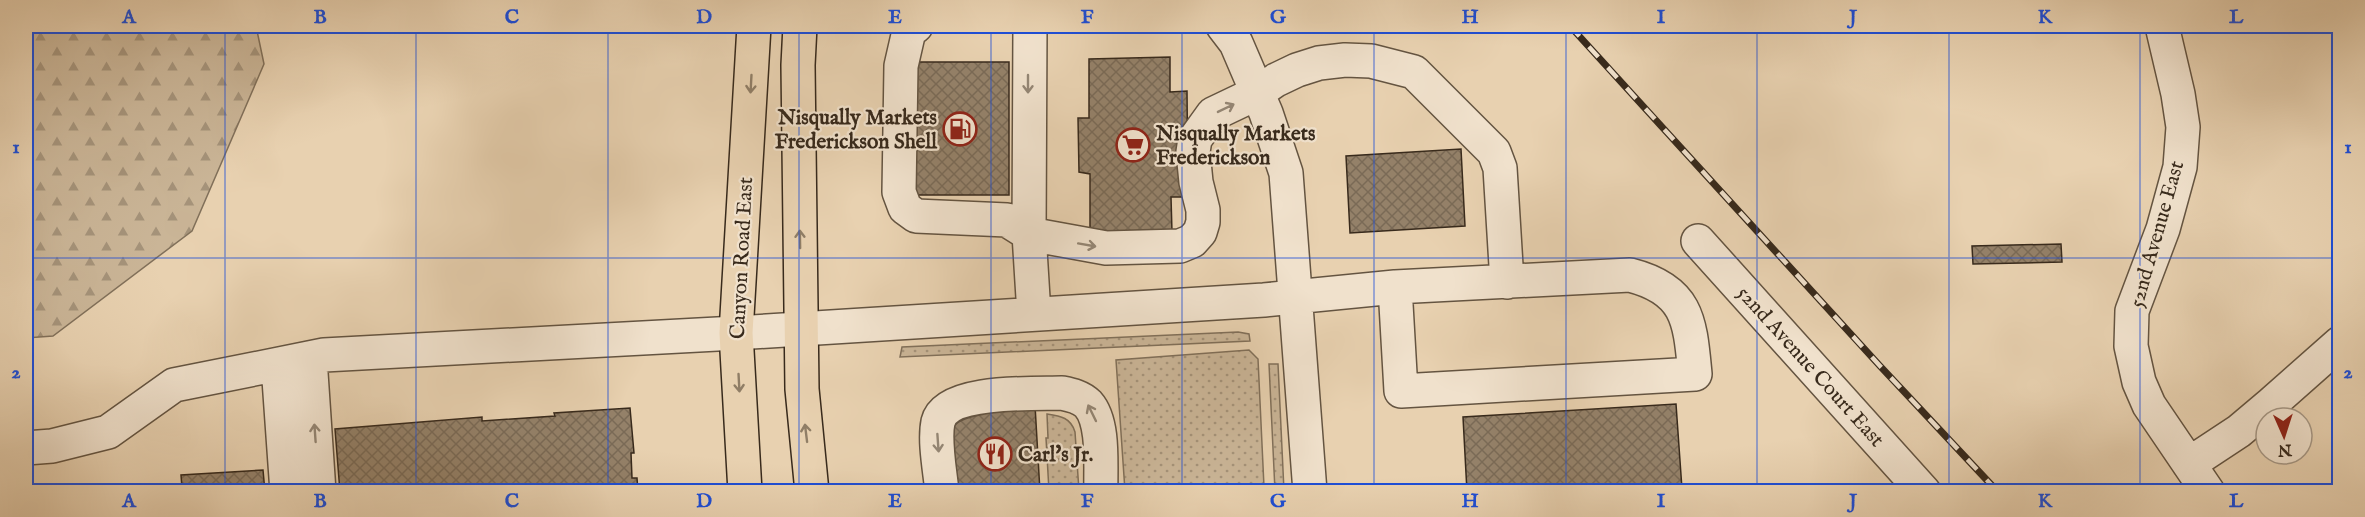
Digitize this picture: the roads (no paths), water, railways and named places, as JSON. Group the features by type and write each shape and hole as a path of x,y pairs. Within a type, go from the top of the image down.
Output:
{"main road":[{"name":"Canyon Road East","path":"745,492 736,333 754,26"},
{"path":"800,26 798,65 803,415 812,492"}],"street":[{"path":"916,26 909,31 901,66 899,192 905,208 916,216 1007,220 1029,234 1106,248 1180,246 1192,241 1200,232 1203,222 1193,152 1195,139 1213,114 1257,93 1276,80 1319,63 1345,60 1371,61 1414,72 1494,152 1500,168 1507,282"},
{"path":"1029,26 1029,234 1034,314"},
{"path":"1222,26 1236,43 1286,173 1310,492"},
{"name":"52nd Avenue East","path":"2162,26 2178,94 2182,127 2177,177 2163,229 2132,311 2131,346 2139,382 2149,405 2208,492"},
{"name":"52nd Avenue Court East","path":"1698,241 1924,492"},
{"path":"26,448 52,446 108,432 174,385 336,354 736,333 1296,297 1395,288 1630,275 1649,280 1665,290 1685,312 1691,329 1695,374 1401,391 1395,288"},
{"path":"2189,465 2255,418 2340,343"},
{"path":"287,492 294,361"},
{"path":"294,361 319,492"},
{"path":"942,492 937,435 942,413 953,404 971,398 1062,393 1077,396 1095,415 1098,428 1101,492"}],"railway":[{"path":"1570,26 1998,492"}],"place":[{"name":"Nisqually Markets Frederickson Shell","path":"960,129"},
{"name":"Nisqually Markets Frederickson","path":"1133,145"},
{"name":"Carl's Jr.","path":"995,454"}]}
